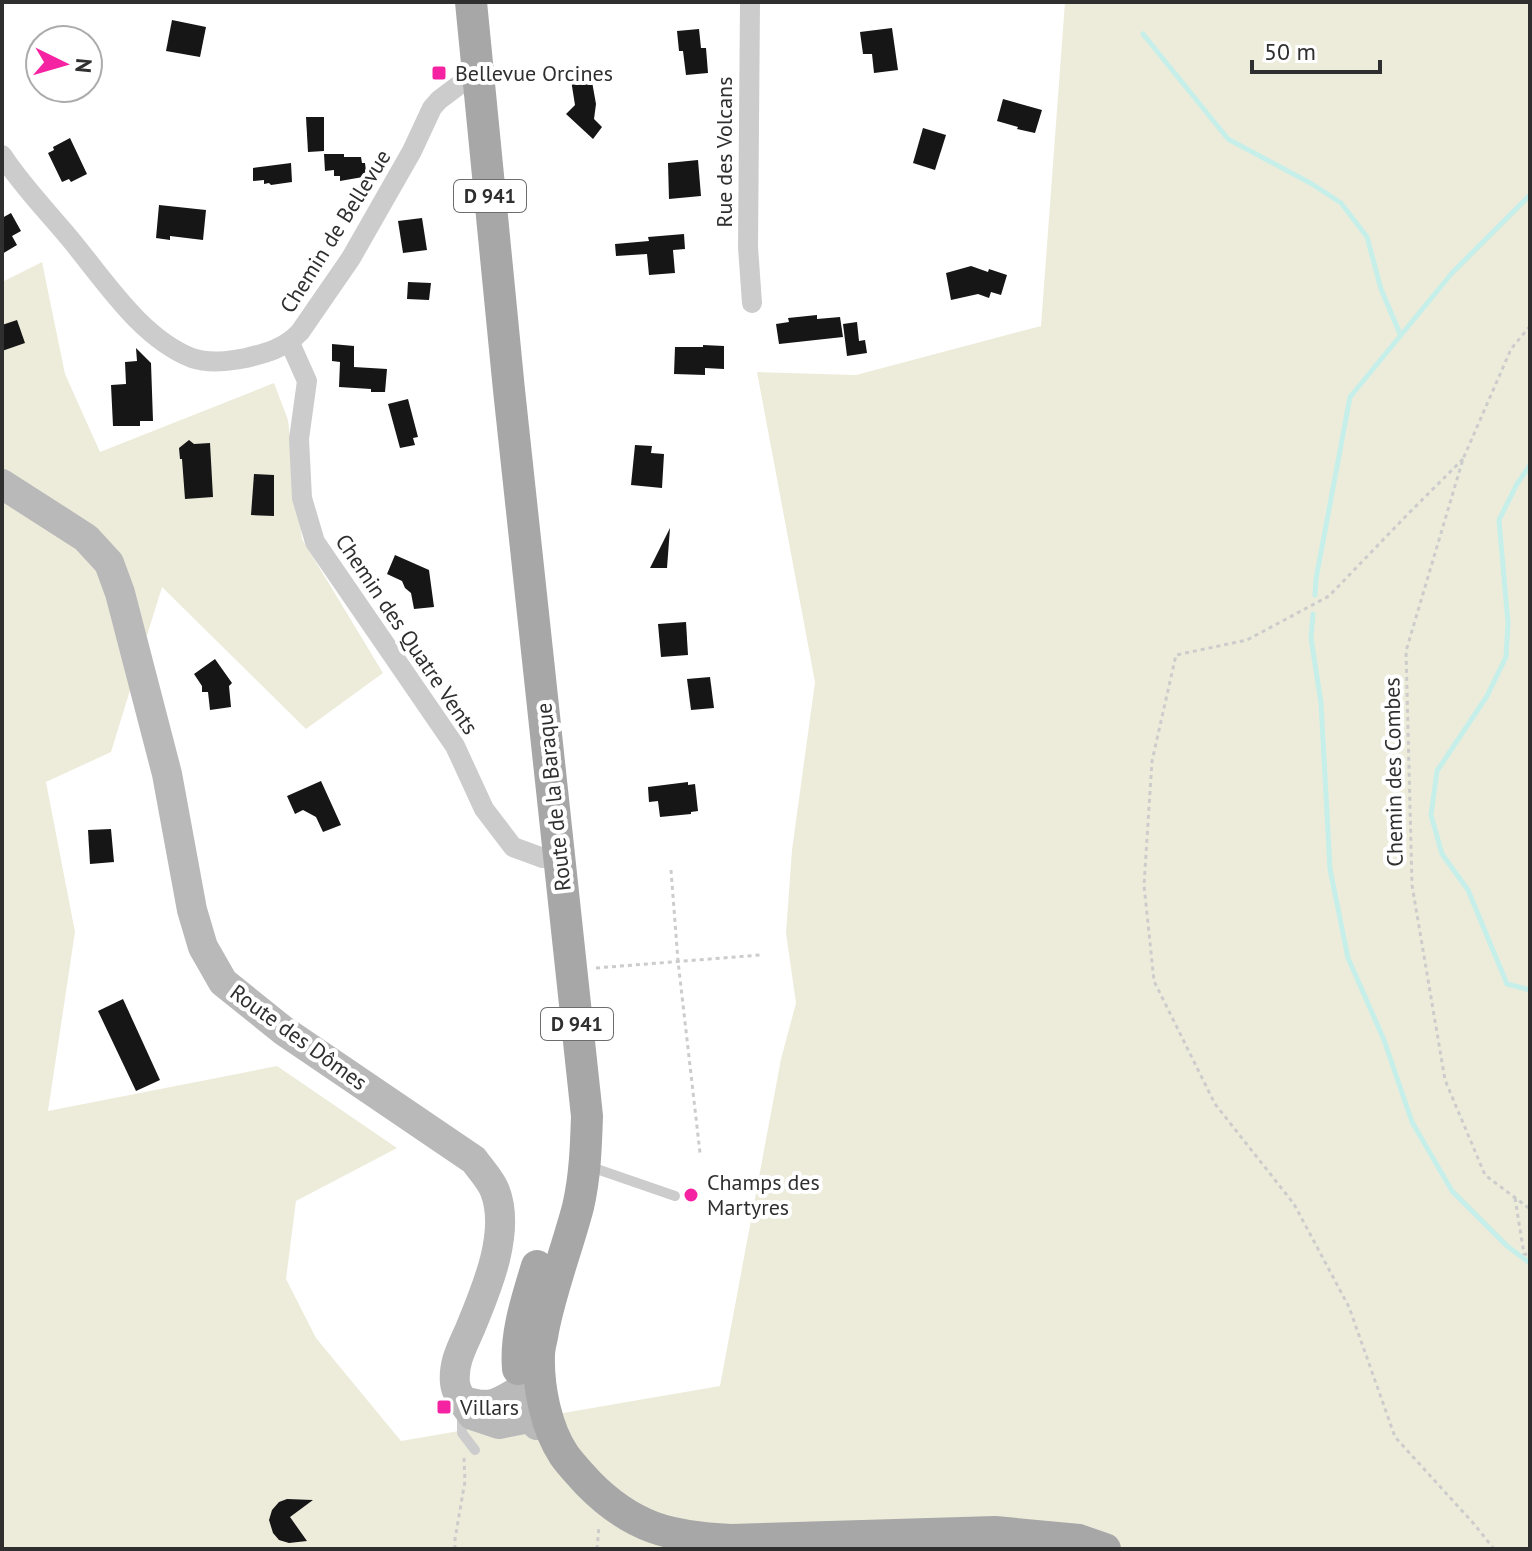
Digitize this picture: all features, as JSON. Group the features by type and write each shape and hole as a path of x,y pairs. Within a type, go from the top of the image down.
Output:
{"main road":[{"name":"Route de la Baraque","path":"449,2 469,81 507,375 569,1082 571,1124 567,1163 523,1314 517,1355 530,1403 533,1440 546,1466 598,1536 659,1541 995,1532 1079,1540 1105,1549"},
{"name":"Route de la Baraque","path":"469,81 471,2"},
{"name":"Route de la Baraque","path":"530,1403 546,1314 578,1207 586,1165 587,1116 571,970 551,857"},
{"name":"Route de la Baraque","path":"530,1403 547,1414 564,1454 580,1474 606,1501 659,1541"}],"street":[{"name":"Rue des Volcans","path":"750,2 748,247 752,303"},
{"name":"Chemin de Bellevue","path":"2,155 28,191 133,315 162,341 194,358 226,362 260,355 290,343 300,332 351,258 412,151 432,108 469,81"},
{"name":"Chemin des Quatre Vents","path":"290,343 307,381 299,439 302,498 315,542 455,746 484,809 513,847 551,857"},
{"name":"Route des Dômes","path":"2,484 86,538 109,563 120,593 167,774 192,910 203,947 223,982 284,1031 474,1160 495,1189 502,1217 495,1256 482,1299 455,1362 455,1386 462,1400"},
{"path":"462,1400 474,1404 530,1403"}],"lane":[{"path":"586,1165 675,1196"},
{"path":"462,1400 462,1433 475,1450"}],"path":[{"name":"Chemin des Combes","path":"1530,326 1511,349 1463,459 1406,651 1412,885 1445,1080 1485,1175 1530,1209"},
{"path":"1463,459 1329,596 1247,640 1176,655 1152,761 1144,885 1154,981 1215,1104 1294,1204 1349,1307 1395,1437 1494,1549"},
{"path":"671,870 700,1153"},
{"path":"571,970 760,955"},
{"path":"1515,1198 1524,1254 1530,1255"},
{"path":"455,1549 465,1481 462,1433"}],"green space":[{"path":"1065,2 1530,2 1530,1549 2,1549 2,282 42,262 65,374 100,452 274,383 288,420 302,539 383,673 306,729 162,587 111,752 46,782 75,932 48,1111 277,1066 397,1148 296,1201 286,1279 316,1338 401,1441 720,1386 781,1059 796,1003 786,933 792,850 815,682 757,372 856,375 1041,326"}],"building":[{"path":"172,20 206,27 200,57 166,51"},
{"path":"892,28 898,70 874,73 872,54 863,54 860,32"},
{"path":"699,29 701,48 706,48 708,73 686,75 677,31"},
{"path":"591,76 596,104 594,119 602,127 593,139 566,114 575,105 571,80"},
{"path":"1003,99 1042,110 1035,133 997,121"},
{"path":"306,117 324,117 324,151 308,152"},
{"path":"923,128 946,135 935,170 913,163"},
{"path":"70,138 87,174 71,182 69,179 62,182 48,153"},
{"path":"324,154 361,157 366,171 363,177 340,181 340,176 334,176 334,170 325,171"},
{"path":"698,160 701,196 669,199 668,163"},
{"path":"291,163 292,182 271,185 264,184 264,180 253,181 253,168"},
{"path":"159,205 206,210 203,240 170,236 170,240 156,238"},
{"path":"11,213 21,231 12,236 17,245 2,254 2,218"},
{"path":"422,218 427,250 403,253 398,221"},
{"path":"684,234 685,249 673,250 675,273 649,275 647,254 616,256 615,244"},
{"path":"971,266 1007,275 1001,295 991,292 989,298 978,294 951,300 946,273"},
{"path":"408,282 431,283 429,300 407,299"},
{"path":"817,315 817,319 840,317 843,337 779,344 776,324 789,322 788,318"},
{"path":"17,320 25,343 2,351 2,325"},
{"path":"857,322 859,341 865,340 867,353 847,356 843,324"},
{"path":"332,344 354,346 354,367 387,369 385,392 339,387 340,362 332,361"},
{"path":"724,346 724,369 705,368 705,375 674,374 675,347"},
{"path":"136,348 151,363 153,421 140,421 140,426 113,426 111,385 126,384 125,362 137,361"},
{"path":"408,399 418,437 413,438 415,445 400,448 388,404"},
{"path":"189,440 194,444 210,443 213,497 185,499 179,448"},
{"path":"635,445 652,446 651,453 664,454 662,488 631,485"},
{"path":"254,474 274,475 274,516 251,515"},
{"path":"670,528 667,568 650,568"},
{"path":"395,555 429,570 434,607 414,609 411,593 402,581 387,574"},
{"path":"686,622 688,655 661,657 658,624"},
{"path":"215,659 232,683 229,686 231,707 210,710 208,692 202,692 202,686 194,674"},
{"path":"710,677 714,708 691,710 687,679"},
{"path":"321,781 341,825 323,832 316,817 303,810 295,814 287,796"},
{"path":"688,782 688,785 695,784 698,811 660,817 658,801 649,802 648,787"},
{"path":"111,829 114,862 90,864 88,830"},
{"path":"123,999 160,1080 136,1091 98,1011"},
{"path":"287,1499 313,1500 290,1517 307,1541 289,1543 279,1540 273,1533 269,1520 272,1510"}],"waterway":[{"path":"1143,34 1228,139 1341,203 1367,237 1381,289 1400,334"},
{"path":"1315,595 1350,397 1452,273 1530,195"},
{"path":"1530,465 1499,520 1508,623 1506,657 1487,696 1437,771 1431,815 1442,854 1468,890 1507,984 1530,990"},
{"path":"1313,614 1311,638 1321,703 1330,869 1348,958 1384,1040 1412,1122 1452,1191 1507,1246 1530,1263"}],"place":[{"name":"Bellevue Orcines","path":"439,73"},
{"name":"Champs des Martyres","path":"691,1195"},
{"name":"Villars","path":"444,1407"}]}
